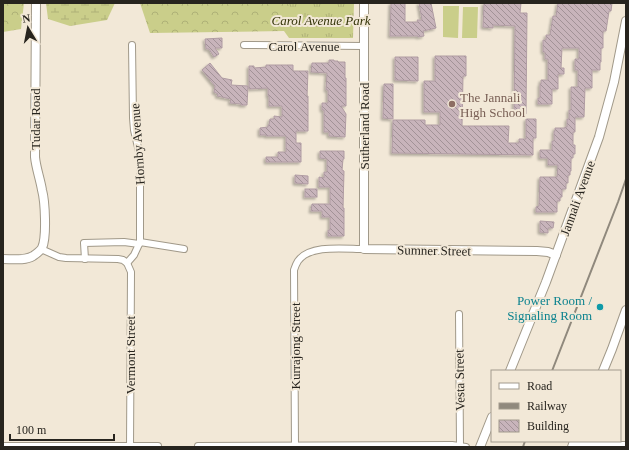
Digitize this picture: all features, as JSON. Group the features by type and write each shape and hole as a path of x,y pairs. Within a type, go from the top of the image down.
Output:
{"street":[{"name":"Tudar Road","path":"36,3 35,157 36,167 43,190 44,235 41,249"},
{"name":"Sutherland Road","path":"364,3 364,249"},
{"name":"Jannali Avenue","path":"510,370 556,255 599,138 614,82 626,21"},
{"name":"Hornby Avenue","path":"132,45 133,118 140,156 140,243"},
{"name":"Carol Avenue","path":"244,45 364,46"},
{"path":"85,259 84,243 124,242 184,249"},
{"path":"3,259 22,259 32,257 41,249 59,257 118,259 127,263 134,255 140,243"},
{"name":"Sumner Street","path":"311,251 326,249 364,249 537,251 548,252 556,255"},
{"name":"Kurrajong Street","path":"295,446 294,270 304,255 311,251"},
{"name":"Vermont Street","path":"127,263 131,272 130,446"},
{"path":"603,370 626,310"},
{"name":"Vesta Street","path":"459,314 463,446"},
{"path":"480,447 491,420"},
{"path":"573,444 625,446"},
{"path":"3,446 158,446"},
{"path":"198,446 463,446"}],"green space":[{"path":"3,3 24,3 21,29 3,32"},
{"path":"46,3 115,3 107,20 70,26 48,19"},
{"path":"140,3 289,3 289,38 284,31 150,33"},
{"name":"Carol Avenue Park","path":"289,3 354,3 353,38 289,38"},
{"path":"443,6 459,6 458,38 443,37"},
{"path":"463,7 478,7 477,38 462,38"}],"building":[{"path":"391,3 405,3 405,22 418,22 417,20 422,20 419,3 431,3 436,28 423,31 424,36 390,36"},
{"path":"484,3 521,3 520,13 527,13 526,114 514,114 515,26 493,25 493,28 483,27"},
{"path":"558,3 612,3 611,11 609,11 606,31 603,31 603,48 601,48 600,70 592,70 592,88 585,88 584,117 575,117 573,145 575,145 575,154 573,154 573,158 571,158 571,171 570,175 568,175 566,189 562,189 562,197 560,197 560,201 557,201 557,212 536,212 536,207 539,206 540,177 557,177 558,165 548,165 548,158 540,158 540,150 552,150 552,141 554,141 555,128 567,127 569,110 571,110 571,87 578,87 578,70 575,70 575,59 579,59 579,48 562,48 561,68 564,68 564,74 558,74 558,89 552,89 552,104 538,104 538,98 540,98 541,80 548,80 548,59 545,59 545,52 543,52 543,40 546,40 546,35 550,35 553,16 556,16"},
{"path":"222,38 222,48 215,48 219,54 214,57 209,49 206,49 205,39"},
{"path":"435,56 466,56 466,76 463,76 462,126 509,126 508,143 519,143 519,139 526,139 526,119 536,119 536,138 533,138 533,155 392,153 393,120 425,120 425,125 440,125 440,112 424,112 424,81 435,81"},
{"path":"395,57 418,57 418,81 395,80"},
{"path":"329,60 345,62 346,106 341,106 346,114 345,137 329,136 329,132 324,132 324,110 322,110 322,103 328,103 328,90 326,90 327,73 311,72 312,63 329,63"},
{"path":"210,63 222,78 232,80 231,85 248,86 247,105 230,103 231,99 217,96 218,94 214,92 215,86 202,70"},
{"path":"266,65 293,65 293,71 308,71 308,131 296,131 296,143 301,143 301,162 266,162 266,157 278,157 278,152 286,152 286,136 260,135 260,128 268,127 270,119 274,119 274,116 282,117 282,106 269,106 268,88 249,89 249,66 254,66 254,68 266,67"},
{"path":"384,84 393,84 393,119 383,118"},
{"path":"320,151 344,151 342,170 344,171 344,236 328,236 328,230 330,230 330,217 322,217 322,211 311,211 312,204 330,204 330,187 319,187 319,177 324,178 324,172 327,172 327,159 320,158"},
{"path":"295,175 308,176 308,184 295,183"},
{"path":"305,189 317,189 317,197 305,197"},
{"path":"540,221 554,222 553,228 548,228 548,233 540,232"}],"railway":[{"path":"552,370 626,179"},
{"path":"523,447 525,442"}],"place":[{"name":"The Jannali High School","path":"452,104"},
{"name":"Power Room / Signaling Room","path":"600,307"}]}
